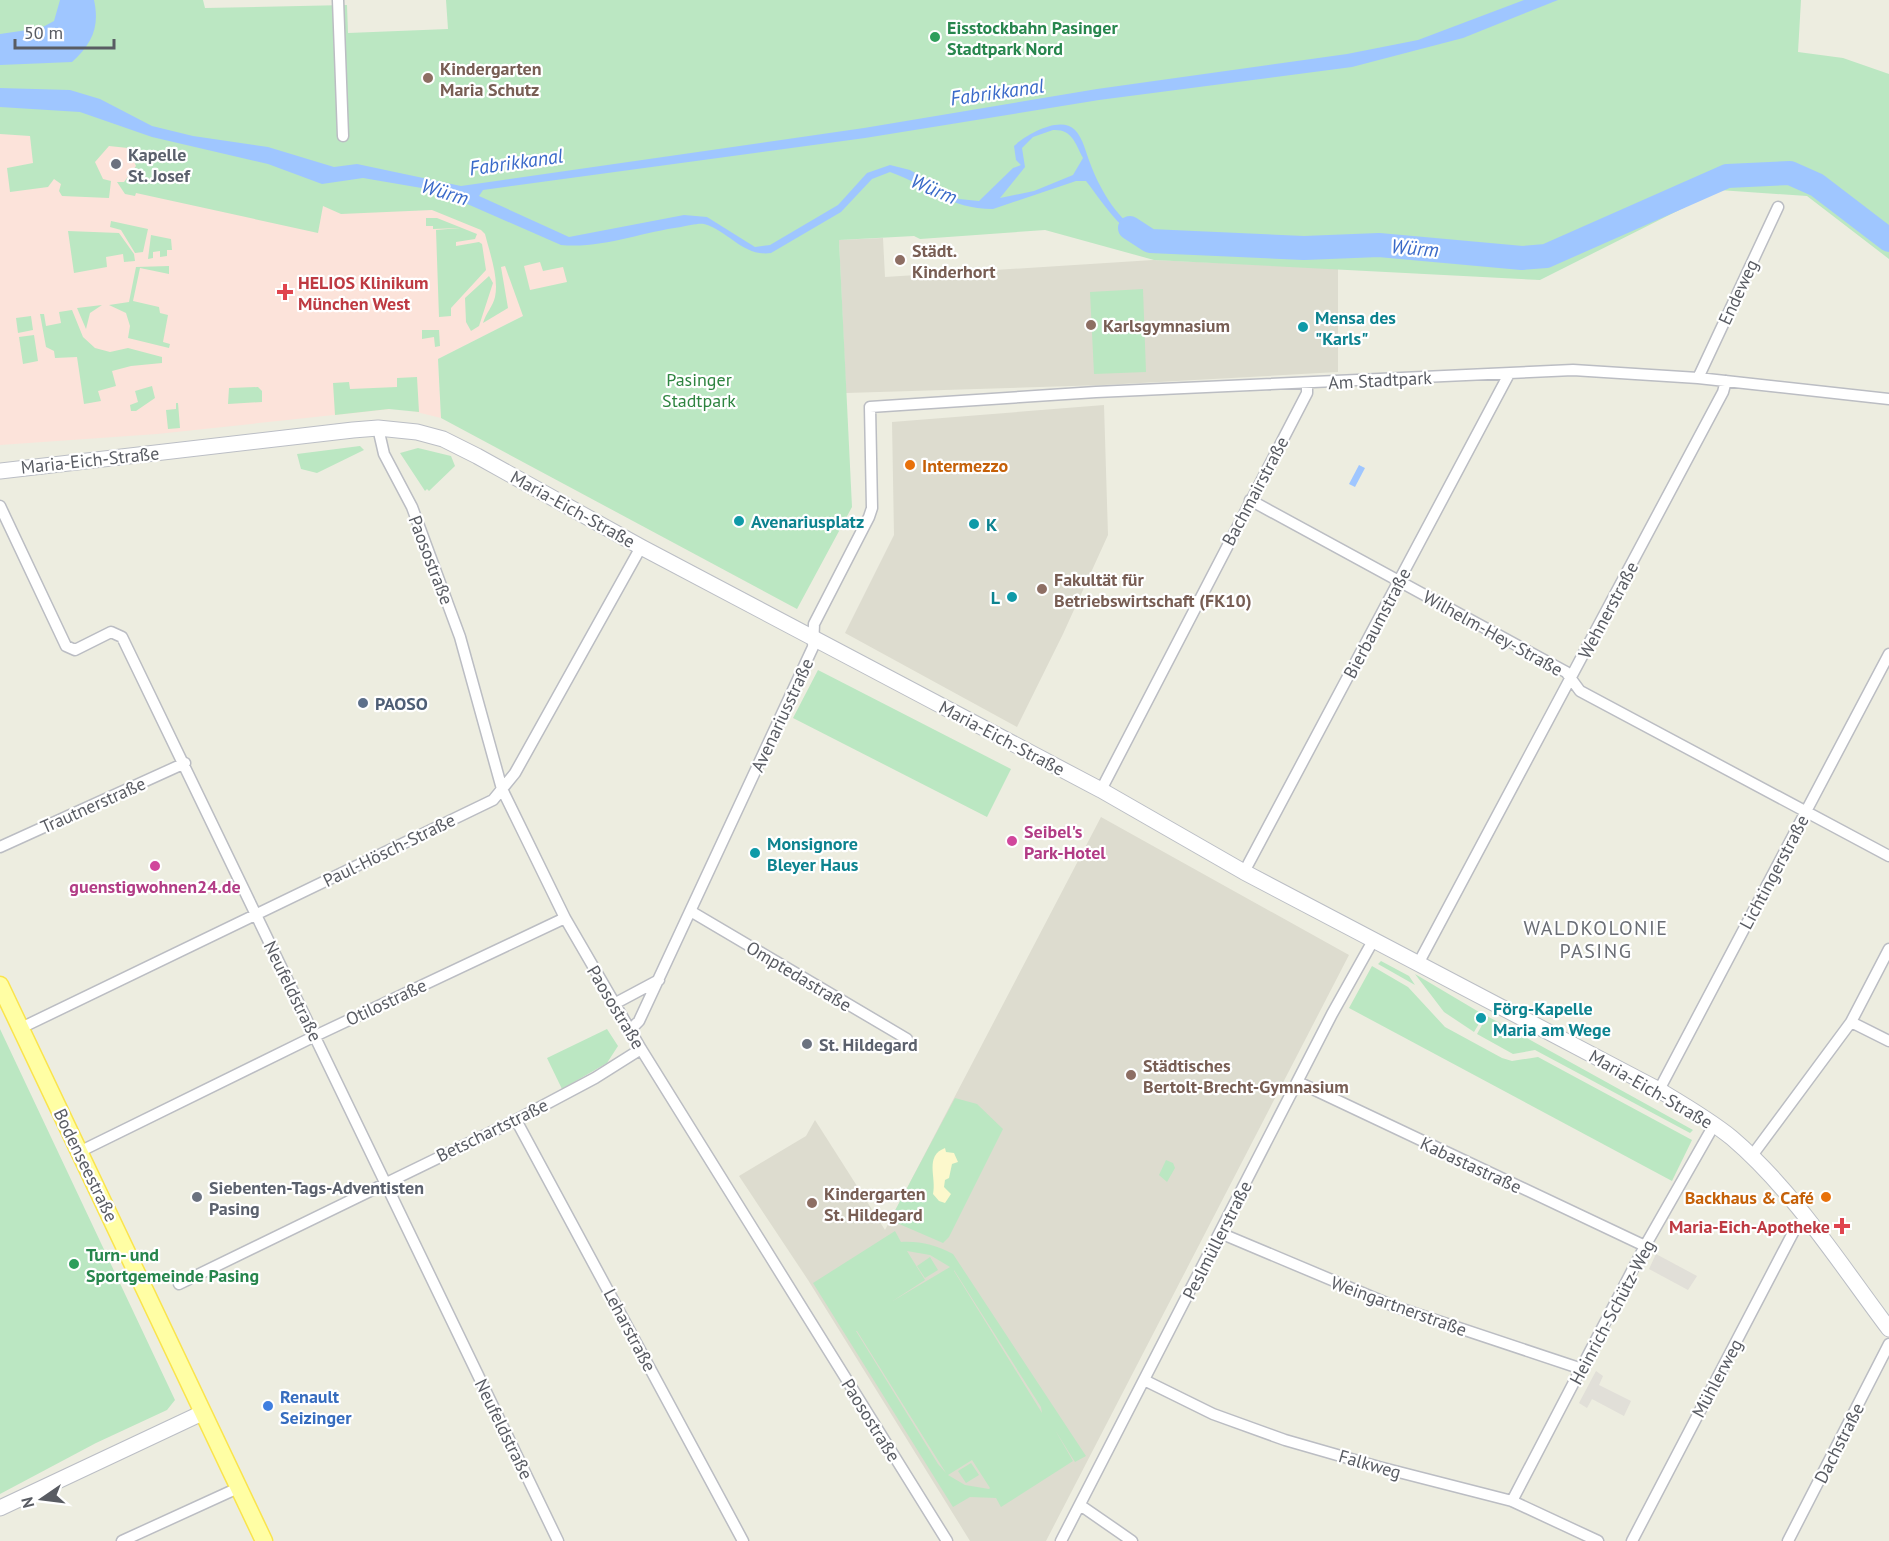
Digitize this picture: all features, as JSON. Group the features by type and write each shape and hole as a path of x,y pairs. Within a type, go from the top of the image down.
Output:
{"main road":[{"name":"Bodenseestraße","path":"0,985 264,1541"}],"street":[{"path":"338,0 344,136"},
{"name":"Endeweg","path":"1698,378 1778,207"},
{"name":"Am Stadtpark","path":"870,407 1093,393 1598,370 1698,378 1889,399"},
{"name":"Bierbaumstraße","path":"1244,872 1509,374"},
{"name":"Wehnerstraße","path":"1418,964 1571,680 1723,392 1726,381"},
{"name":"Bachmairstraße","path":"1101,790 1307,393 1307,384"},
{"name":"Avenariusstraße","path":"630,1030 639,1021 692,912 815,639 814,624 872,508 870,407"},
{"name":"Maria-Eich-Straße","path":"0,471 378,429 417,432 459,446 641,547 1101,790 1244,872 1659,1090 1714,1125 1750,1157 1807,1219 1889,1329"},
{"name":"Paosostraße","path":"378,429 384,454 419,525 460,637 502,789 565,918 640,1049 947,1541"},
{"name":"Wilhelm-Hey-Straße","path":"1250,500 1566,672 1580,691 1889,856"},
{"name":"Neufeldstraße","path":"0,506 66,646 75,650 111,632 122,637 185,763 558,1541"},
{"name":"Paul-Hösch-Straße","path":"21,1028 490,802 521,763 641,547"},
{"name":"Lichtingerstraße","path":"1659,1090 1889,654"},
{"name":"Trautnerstraße","path":"0,847 185,763"},
{"name":"Omptedastraße","path":"692,912 907,1038"},
{"name":"Otilostraße","path":"79,1152 315,1036 565,918"},
{"name":"Peslmüllerstraße","path":"1061,1541 1374,939"},
{"path":"1750,1157 1851,1022 1889,949"},
{"path":"614,1004 659,980"},
{"path":"1851,1022 1889,1041"},
{"name":"Betschartstraße","path":"179,1284 516,1120 595,1078 640,1049"},
{"name":"Kabastastraße","path":"1298,1082 1645,1246"},
{"name":"Leharstraße","path":"516,1120 743,1541"},
{"name":"Heinrich-Schütz-Weg","path":"1512,1501 1645,1246 1714,1125"},
{"name":"Mühlerweg","path":"1632,1541 1796,1227 1807,1219"},
{"name":"Weingartnerstraße","path":"1220,1233 1396,1307 1582,1369"},
{"name":"Dachstraße","path":"1788,1541 1889,1344"},
{"name":"Falkweg","path":"1144,1380 1213,1414 1285,1440 1512,1501 1598,1541"},
{"path":"0,1508 202,1413"},
{"path":"122,1541 238,1488"},
{"path":"1080,1505 1132,1541"}],"shaded area":[{"name":"HELIOS Klinikum München West","path":"0,119 436,198 616,269 438,359 441,418 400,408 157,434 0,445"},
{"name":"Karlsgymnasium","path":"883,238 885,277 1153,260 1338,268 1338,372 1104,385 846,393 839,240"},
{"path":"1104,405 1108,535 1017,727 845,633 894,535 892,422"},
{"path":"1101,817 1349,955 1046,1541 970,1541 808,1280 739,1176 806,1136 815,1120 885,1230"},
{"path":"1656,1254 1697,1276 1688,1290 1649,1269"},
{"path":"1596,1371 1603,1376 1599,1385 1631,1401 1624,1416 1592,1399 1587,1408 1579,1403"}],"green space":[{"name":"Pasinger Stadtpark","path":"0,0 203,0 205,8 347,5 348,33 448,29 446,0 1801,0 1798,52 1843,58 1889,74 1889,259 1807,196 1719,190 1540,280 1154,260 1045,230 920,239 914,236 839,240 852,507 797,609 441,418 438,359 523,316 505,266 501,267 508,308 483,323 494,300 496,282 485,234 481,230 432,210 341,214 323,206 318,233 136,193 135,196 125,194 117,182 124,182 136,166 128,148 109,146 95,162 103,179 111,181 109,198 62,196 59,191 61,184 54,179 48,187 10,192 7,168 33,163 30,136 0,134","holes":["540,262 543,271 563,267 567,282 530,290 524,266"]},
{"path":"426,218 437,218 477,234 475,239 456,242 456,246 479,242 482,244 486,270 451,308 451,316 439,317 436,230 460,228 433,229 433,226 426,226"},
{"path":"111,221 148,229 143,252 135,253 121,230 110,227"},
{"path":"68,231 119,233 134,254 135,261 124,262 123,254 106,257 107,267 74,273"},
{"path":"151,235 171,239 172,250 167,250 167,256 160,257 160,251 153,252 153,258 148,259"},
{"path":"169,266 169,274 140,268 133,301 159,307 160,313 168,315 163,342 170,344 169,348 128,338 130,326 126,313 109,305 129,302 136,267"},
{"path":"489,276 493,283 479,326 471,331 466,322 465,298"},
{"path":"1143,289 1146,372 1094,374 1090,292"},
{"path":"102,305 90,313 86,329 77,308"},
{"path":"72,310 83,337 95,348 110,352 128,348 162,357 162,363 131,366 112,371 116,386 98,391 101,401 84,404 77,357 55,358 54,351 46,347 40,314 44,314 46,326 61,323 59,312"},
{"path":"31,316 33,330 18,333 16,318"},
{"path":"422,330 439,330 440,346 435,347 434,337 422,339"},
{"path":"34,335 38,361 23,364 19,337"},
{"path":"417,377 419,412 389,409 335,415 333,383 349,382 350,389 397,387 397,378"},
{"path":"152,386 155,398 136,411 131,411 130,405 138,402 135,391"},
{"path":"258,387 262,391 262,402 228,404 229,388"},
{"path":"176,403 178,403 180,428 168,429 166,410 176,409"},
{"path":"360,446 364,450 317,473 301,469 297,454"},
{"path":"418,448 451,456 455,466 429,491 427,489 425,491 400,453"},
{"path":"818,670 1011,769 987,817 793,718"},
{"path":"1381,961 1409,976 1415,985 1378,964"},
{"path":"1372,966 1408,987 1445,1027 1502,1058 1512,1061 1538,1057 1692,1140 1672,1181 1349,1008"},
{"path":"1415,974 1479,1012 1475,1019 1480,1022 1474,1032 1444,1012"},
{"path":"1487,1016 1693,1130 1690,1133 1535,1050 1513,1054 1477,1034"},
{"name":"Turn- und Sportgemeinde Pasing","path":"0,1029 175,1400 167,1410 96,1443 0,1494"},
{"path":"607,1029 618,1046 607,1063 562,1089 547,1058"},
{"path":"955,1098 977,1104 1003,1129 949,1237 943,1243 890,1220"},
{"path":"1166,1160 1173,1163 1175,1168 1167,1182 1159,1175"},
{"path":"895,1231 901,1242 928,1244 953,1254 1086,1456 1075,1462 1055,1430 1073,1461 1001,1507 996,1498 970,1497 953,1507 813,1283","holes":["907,1251 930,1255 950,1267 891,1302 925,1280","954,1271 1041,1407 1042,1413","856,1331 946,1473 938,1464","972,1460 990,1488 965,1485 948,1475"]},
{"path":"930,1257 938,1270 925,1278 917,1266"},
{"path":"971,1463 979,1475 966,1483 958,1471"}],"sand":[{"path":"945,1148 946,1152 954,1153 958,1162 952,1164 949,1178 945,1180 944,1187 951,1194 945,1203 939,1201 933,1194 933,1162 935,1156"}],"water":[{"path":"60,0 94,0 95,27 85,49 72,62 0,65 0,34 41,28 54,21"},
{"path":"1524,0 1558,0 1463,38 1352,67 1099,100 865,138 483,190 479,196 569,237 684,215 707,217 755,247 770,245 838,205 867,173 890,165 910,170 959,199 979,201 1013,168 1021,165 1016,160 1014,146 1043,128 1061,125 1069,126 1078,133 1098,182 1115,209 1137,230 1159,237 1160,245 1147,242 1126,229 1109,212 1086,181 1076,181 993,209 978,208 951,201 890,172 872,179 841,212 771,253 752,251 704,224 666,229 591,245 561,245 445,192 363,178 322,184 268,164 152,137 80,112 0,107 0,88 70,90 100,99 152,126 193,136 268,147 334,167 357,164 461,186 864,128 1097,89 1347,54 1418,40","holes":["1059,130 1069,134 1083,158 1073,175 1034,191 1000,198 1025,167 1022,148 1033,137"]},
{"path":"1359,465 1365,468 1355,487 1349,484"}],"waterway":[{"name":"Würm","path":"1130,228 1150,241 1304,248 1379,245 1522,258 1546,256 1727,176 1790,173 1817,185 1889,240"}],"place":[{"name":"Eisstockbahn Pasinger Stadtpark Nord","path":"935,37"},
{"name":"Kindergarten Maria Schutz","path":"428,78"},
{"name":"Kapelle St. Josef","path":"116,164"},
{"name":"Städt. Kinderhort","path":"900,260"},
{"name":"HELIOS Klinikum München West","path":"285,292"},
{"name":"Karlsgymnasium","path":"1091,325"},
{"name":"Mensa des \"Karls\"","path":"1303,327"},
{"name":"Intermezzo","path":"910,465"},
{"name":"Avenariusplatz","path":"739,521"},
{"name":"K","path":"974,524"},
{"name":"Fakultät für Betriebswirtschaft (FK10)","path":"1042,589"},
{"name":"L","path":"1012,597"},
{"name":"PAOSO","path":"363,703"},
{"name":"Seibel's Park-Hotel","path":"1012,841"},
{"name":"Monsignore Bleyer Haus","path":"755,853"},
{"name":"guenstigwohnen24.de","path":"155,866"},
{"name":"Förg-Kapelle Maria am Wege","path":"1481,1018"},
{"name":"St. Hildegard","path":"807,1044"},
{"name":"Städtisches Bertolt-Brecht-Gymnasium","path":"1131,1075"},
{"name":"Siebenten-Tags-Adventisten Pasing","path":"197,1197"},
{"name":"Backhaus & Café","path":"1826,1197"},
{"name":"Kindergarten St. Hildegard","path":"812,1203"},
{"name":"Maria-Eich-Apotheke","path":"1842,1226"},
{"name":"Turn- und Sportgemeinde Pasing","path":"74,1264"},
{"name":"Renault Seizinger","path":"268,1406"}],"district":[{"name":"WALDKOLONIE PASING","path":"1596,940"}],"water label":[{"name":"Fabrikkanal","path":"997,92"},
{"name":"Fabrikkanal","path":"516,162"}]}
